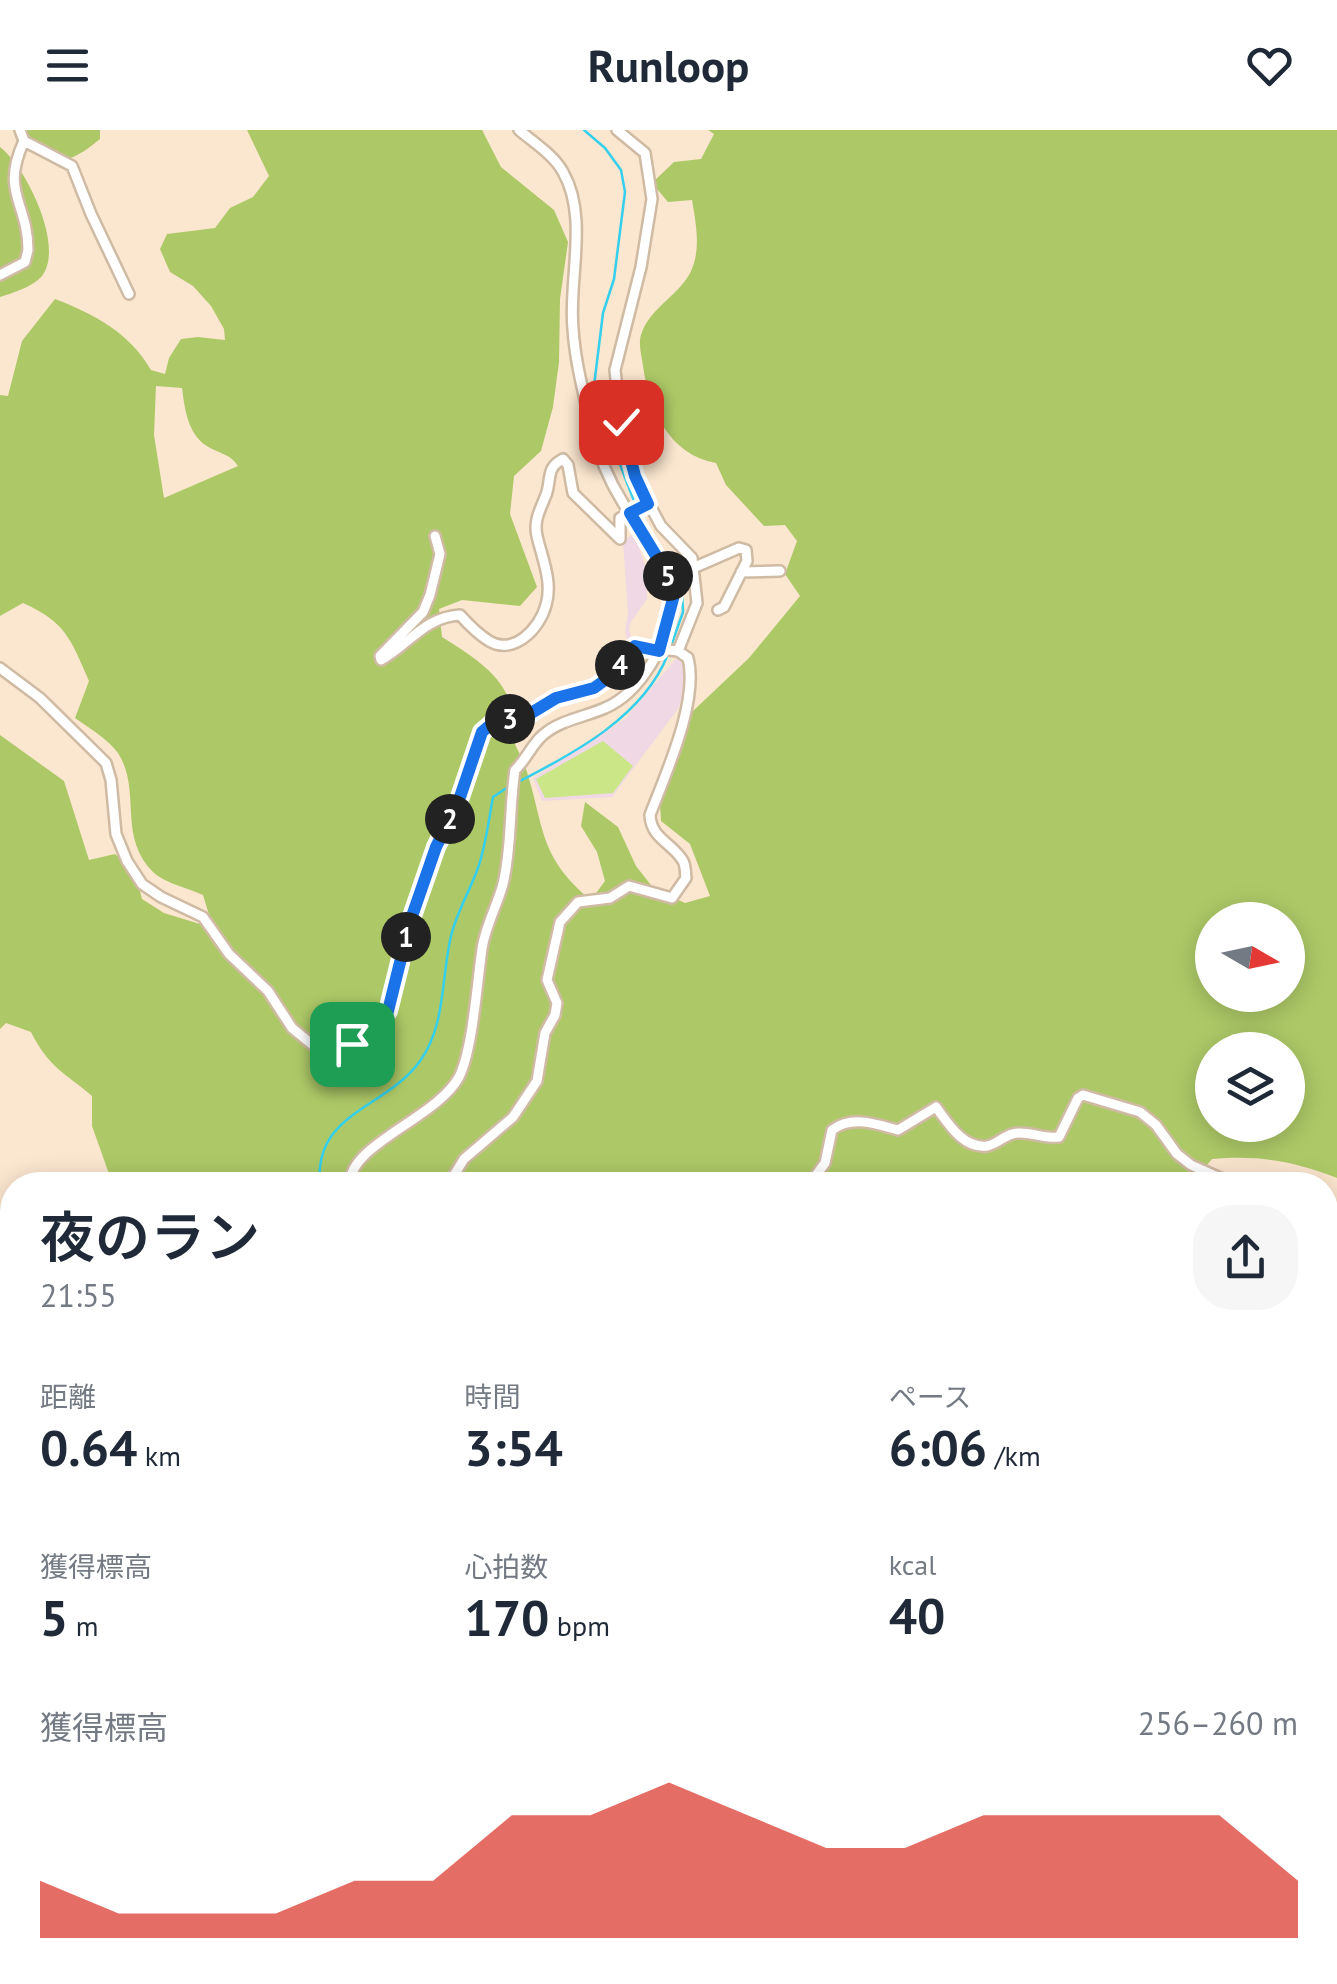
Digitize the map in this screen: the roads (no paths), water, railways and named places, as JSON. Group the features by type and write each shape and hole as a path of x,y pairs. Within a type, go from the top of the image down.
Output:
{"street":[{"path":"20,130 24,141 72,166 129,294"},
{"path":"350,1172 368,1150 424,1115 444,1097 463,1065 483,944 503,885 515,770 542,736 573,718 608,708 624,695 659,651 674,595 666,572 600,460 572,327 576,268 571,193 557,163 519,130"},
{"path":"617,130 645,153 652,199 641,267 616,370 621,422 635,476 648,504 661,526 688,552 693,568 697,603 678,651"},
{"path":"0,275 25,262 28,250 8,176 10,161 24,141"},
{"path":"435,536 440,554 423,612 380,656 381,660 430,622 447,616 460,615 498,645 518,644 534,628 547,604 546,564 536,535 537,514 549,471 557,462 562,460 568,466 573,493 620,539 620,518 648,504"},
{"path":"693,568 739,548 746,550 747,561 724,607 718,610"},
{"path":"741,572 780,571"},
{"path":"0,668 40,698 106,763 116,834 142,884 203,916 229,954 268,991 292,1028 314,1046 334,1049 367,1038 388,1011 410,922 482,732 496,720 528,715 556,698 594,688 616,672 635,646 678,651 688,658 691,671 684,714 650,815 650,826 683,861 686,878 672,898 629,886 610,898 578,902 566,913 551,954 547,980 557,1004 545,1034 538,1081 513,1117 454,1172"},
{"path":"818,1172 825,1163 832,1130 840,1124 857,1121 898,1130 936,1107 956,1134 987,1146 1019,1132 1045,1139 1058,1137 1083,1095 1140,1112 1177,1154 1207,1172"}],"waterway":[{"path":"584,130 605,148 621,170 625,192 593,394 636,506"},
{"path":"639,513 682,591 683,612 671,646"},
{"path":"518,782 584,745 625,714 657,676 668,654"},
{"path":"321,1172 328,1142 340,1126 406,1077 428,1047 439,1017 451,936 479,865 493,797 511,785"}]}
